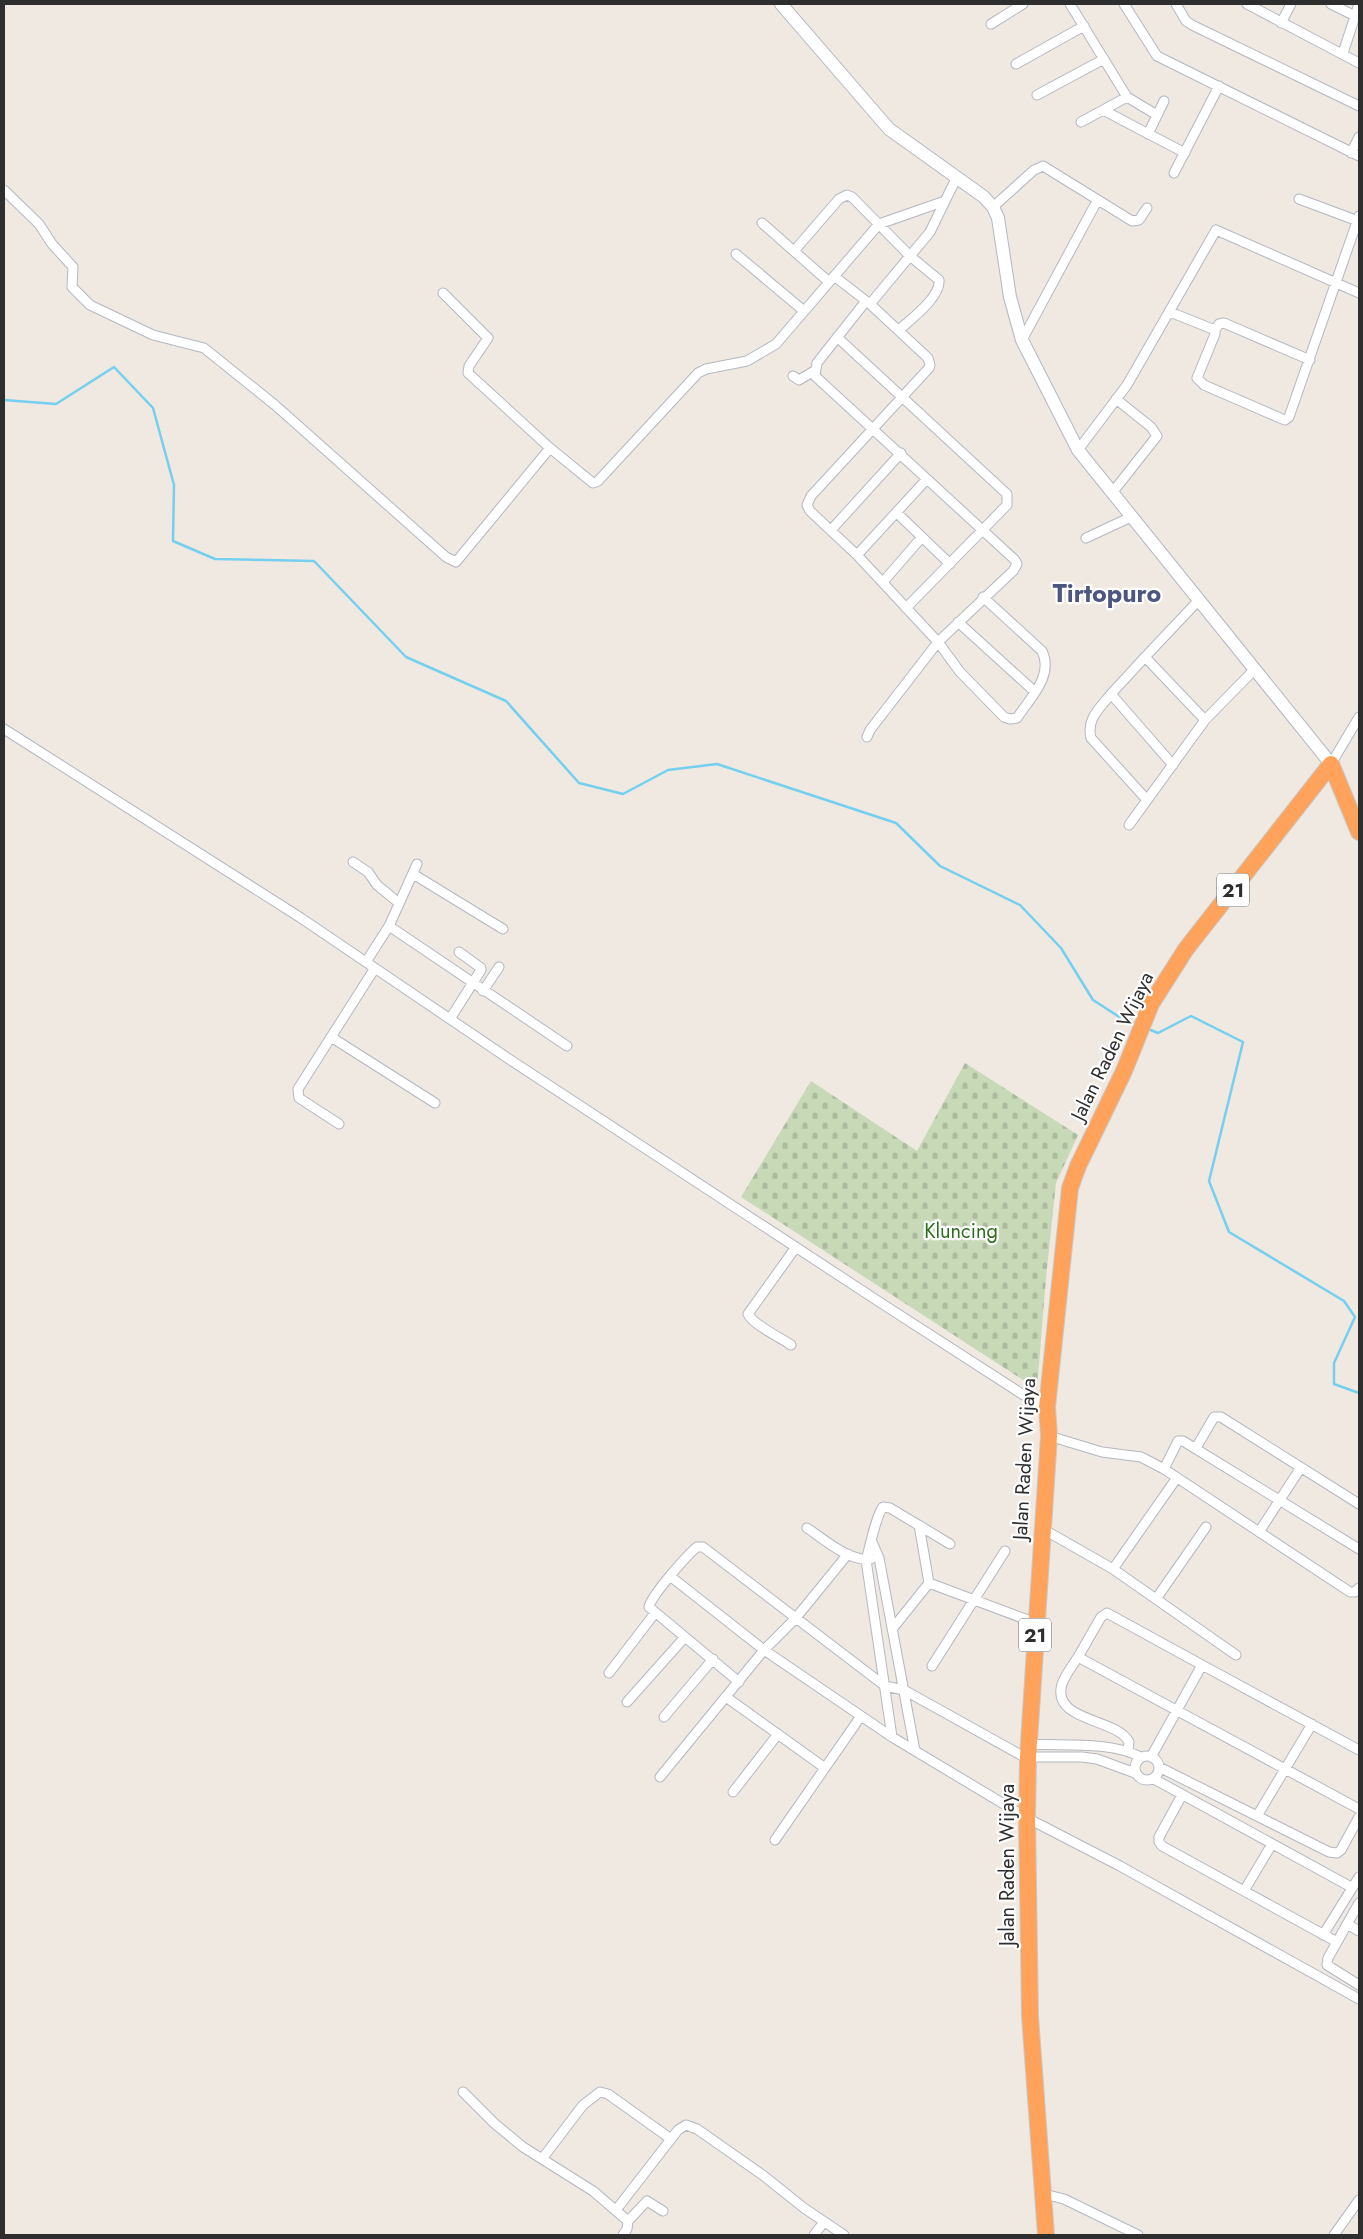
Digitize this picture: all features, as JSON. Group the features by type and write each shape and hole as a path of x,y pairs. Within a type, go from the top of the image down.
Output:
{"highway":[{"path":"1331,764 1359,832"},
{"name":"Jalan Raden Wijaya","path":"1046,2235 1030,2016 1029,1753 1041,1528 1049,1436 1047,1407 1070,1188 1078,1166 1133,1050 1151,1004 1186,949 1331,764"}],"street":[{"path":"781,4 889,129 956,179 984,197 993,207 998,218 1010,298 1022,340 1078,450 1331,764 1359,717"},
{"path":"991,24 1023,4"},
{"path":"1070,4 1127,97 1157,115"},
{"path":"1124,4 1157,56 1355,154 1359,137"},
{"path":"1176,4 1186,21 1192,25 1359,106"},
{"path":"1282,23 1291,4"},
{"path":"1331,4 1355,16"},
{"path":"1343,53 1359,4"},
{"path":"1252,5 1282,23 1359,63"},
{"path":"1016,64 1084,26"},
{"path":"1037,95 1104,59"},
{"path":"1174,173 1219,86"},
{"path":"1081,122 1127,97"},
{"path":"1148,134 1164,101"},
{"path":"1103,110 1185,153"},
{"path":"993,207 1040,166 1048,168 1097,201 1135,221 1140,219 1147,208"},
{"path":"793,376 799,380 814,371 837,337 930,232 956,179"},
{"path":"4,190 39,224 52,244 73,267 71,285 90,305 153,335 204,348 275,405 453,562 459,561 550,448"},
{"path":"794,251 844,196 852,197 910,256 935,276 940,284 939,289 931,300 899,330"},
{"path":"1299,199 1358,219 1310,360 1291,414 1285,420 1280,418 1200,382 1197,374 1215,334 1215,330 1219,324 1224,323 1310,360"},
{"path":"443,293 488,338 469,366 468,373 550,448 593,483 598,481 698,373 706,369 754,358 776,344 879,224 945,200"},
{"path":"1022,340 1097,201"},
{"path":"762,223 794,251 831,279 868,302 928,358 930,365 808,500 807,508 857,554 938,642 960,672 1006,718 1017,718 1034,691 1043,681 1046,658 1042,651 984,597"},
{"path":"1078,450 1127,385 1216,230 1359,293"},
{"path":"736,254 804,311"},
{"path":"1170,312 1215,330"},
{"path":"837,337 1007,494 1007,505 906,608"},
{"path":"814,371 815,376 984,530 1017,564 1013,571 938,642 870,730 867,737"},
{"path":"1112,493 1157,436 1151,427 1116,399"},
{"path":"832,529 900,453"},
{"path":"857,554 927,479"},
{"path":"897,513 950,564"},
{"path":"1086,538 1131,517"},
{"path":"883,582 922,537"},
{"path":"1147,800 1091,738 1090,725 1093,716 1112,694 1198,601"},
{"path":"958,622 1034,691"},
{"path":"1145,657 1205,720"},
{"path":"1129,825 1205,720 1254,670"},
{"path":"1112,694 1173,765"},
{"path":"4,729 301,918 450,1019 796,1247 1022,1394 1047,1407"},
{"path":"354,862 368,872 377,886 399,902"},
{"path":"366,962 389,926 417,864"},
{"path":"412,874 503,929"},
{"path":"389,926 483,991 568,1046"},
{"path":"450,1019 481,970 481,968 459,952"},
{"path":"483,991 499,967"},
{"path":"339,1124 299,1098 300,1086 375,968"},
{"path":"331,1037 434,1103"},
{"path":"791,1345 756,1323 748,1314 796,1247"},
{"path":"1196,1448 1214,1417 1221,1417 1300,1469 1359,1504"},
{"path":"1049,1436 1102,1452 1141,1456 1164,1469 1176,1479 1350,1592 1355,1592 1359,1588"},
{"path":"1164,1469 1178,1441 1183,1441 1359,1549"},
{"path":"1259,1532 1300,1469"},
{"path":"1113,1569 1176,1479"},
{"path":"892,1737 866,1560 879,1514 883,1507 890,1508 950,1544"},
{"path":"893,1628 929,1583 919,1525"},
{"path":"1156,1599 1206,1527"},
{"path":"807,1528 848,1554 866,1560 880,1558"},
{"path":"1041,1528 1113,1569 1236,1655"},
{"path":"872,1542 880,1558 915,1751"},
{"path":"739,1682 656,1613 649,1605 670,1576 696,1548 702,1546 885,1686 904,1690 1029,1753 1097,1759 1136,1773 1143,1780 1154,1779 1352,1887"},
{"path":"932,1666 1004,1551"},
{"path":"660,1777 764,1650 795,1619 848,1554"},
{"path":"670,1576 764,1650 892,1737 1028,1818 1120,1866 1359,1999"},
{"path":"929,1583 1036,1623"},
{"path":"609,1673 656,1613"},
{"path":"1128,1751 1129,1742 1121,1732 1066,1707 1061,1694 1063,1683 1101,1617 1107,1613 1359,1750"},
{"path":"627,1702 685,1637"},
{"path":"1078,1657 1359,1809"},
{"path":"664,1717 713,1659"},
{"path":"1151,1757 1202,1665"},
{"path":"726,1698 825,1768"},
{"path":"775,1840 861,1716"},
{"path":"1257,1816 1312,1724"},
{"path":"733,1792 778,1734"},
{"path":"1029,1753 1083,1747 1110,1747 1128,1751 1141,1757 1151,1757 1157,1761 1159,1767 1158,1774 1154,1779"},
{"path":"1082,1757 1083,1747"},
{"path":"1136,1773 1135,1764 1141,1757"},
{"path":"1159,1767 1329,1852 1337,1853 1341,1850 1359,1817"},
{"path":"1182,1795 1159,1837 1159,1842 1162,1846 1337,1942"},
{"path":"1244,1891 1272,1844"},
{"path":"1324,1935 1359,1877"},
{"path":"1359,1903 1328,1958 1327,1965 1359,1985"},
{"path":"1347,1924 1359,1931"},
{"path":"463,2092 494,2123 523,2147 579,2181 628,2221"},
{"path":"542,2159 583,2105 600,2092 608,2094 671,2139"},
{"path":"616,2210 671,2139 682,2126 686,2125 697,2129 844,2235"},
{"path":"1044,2194 1064,2199 1138,2235"},
{"path":"1334,2235 1359,2200"},
{"path":"623,2235 627,2229 628,2221 647,2201 663,2211"},
{"path":"1351,2211 1359,2217"},
{"path":"814,2235 824,2222"}],"green space":[{"name":"Kluncing","path":"965,1063 1078,1135 1056,1183 1037,1389 741,1197 811,1081 917,1151"}],"waterway":[{"path":"4,400 56,404 114,367 153,408 174,485 173,541 215,559 314,561 406,657 506,701 579,783 623,794 668,770 717,764 896,823 940,866 1020,905 1061,948 1093,1000 1121,1018 1136,1024"},
{"path":"1148,1029 1158,1033 1191,1016 1243,1042 1209,1181 1229,1232 1344,1301 1355,1317 1334,1363 1334,1384 1359,1393"}],"district":[{"name":"Tirtopuro","path":"1107,593"}]}
